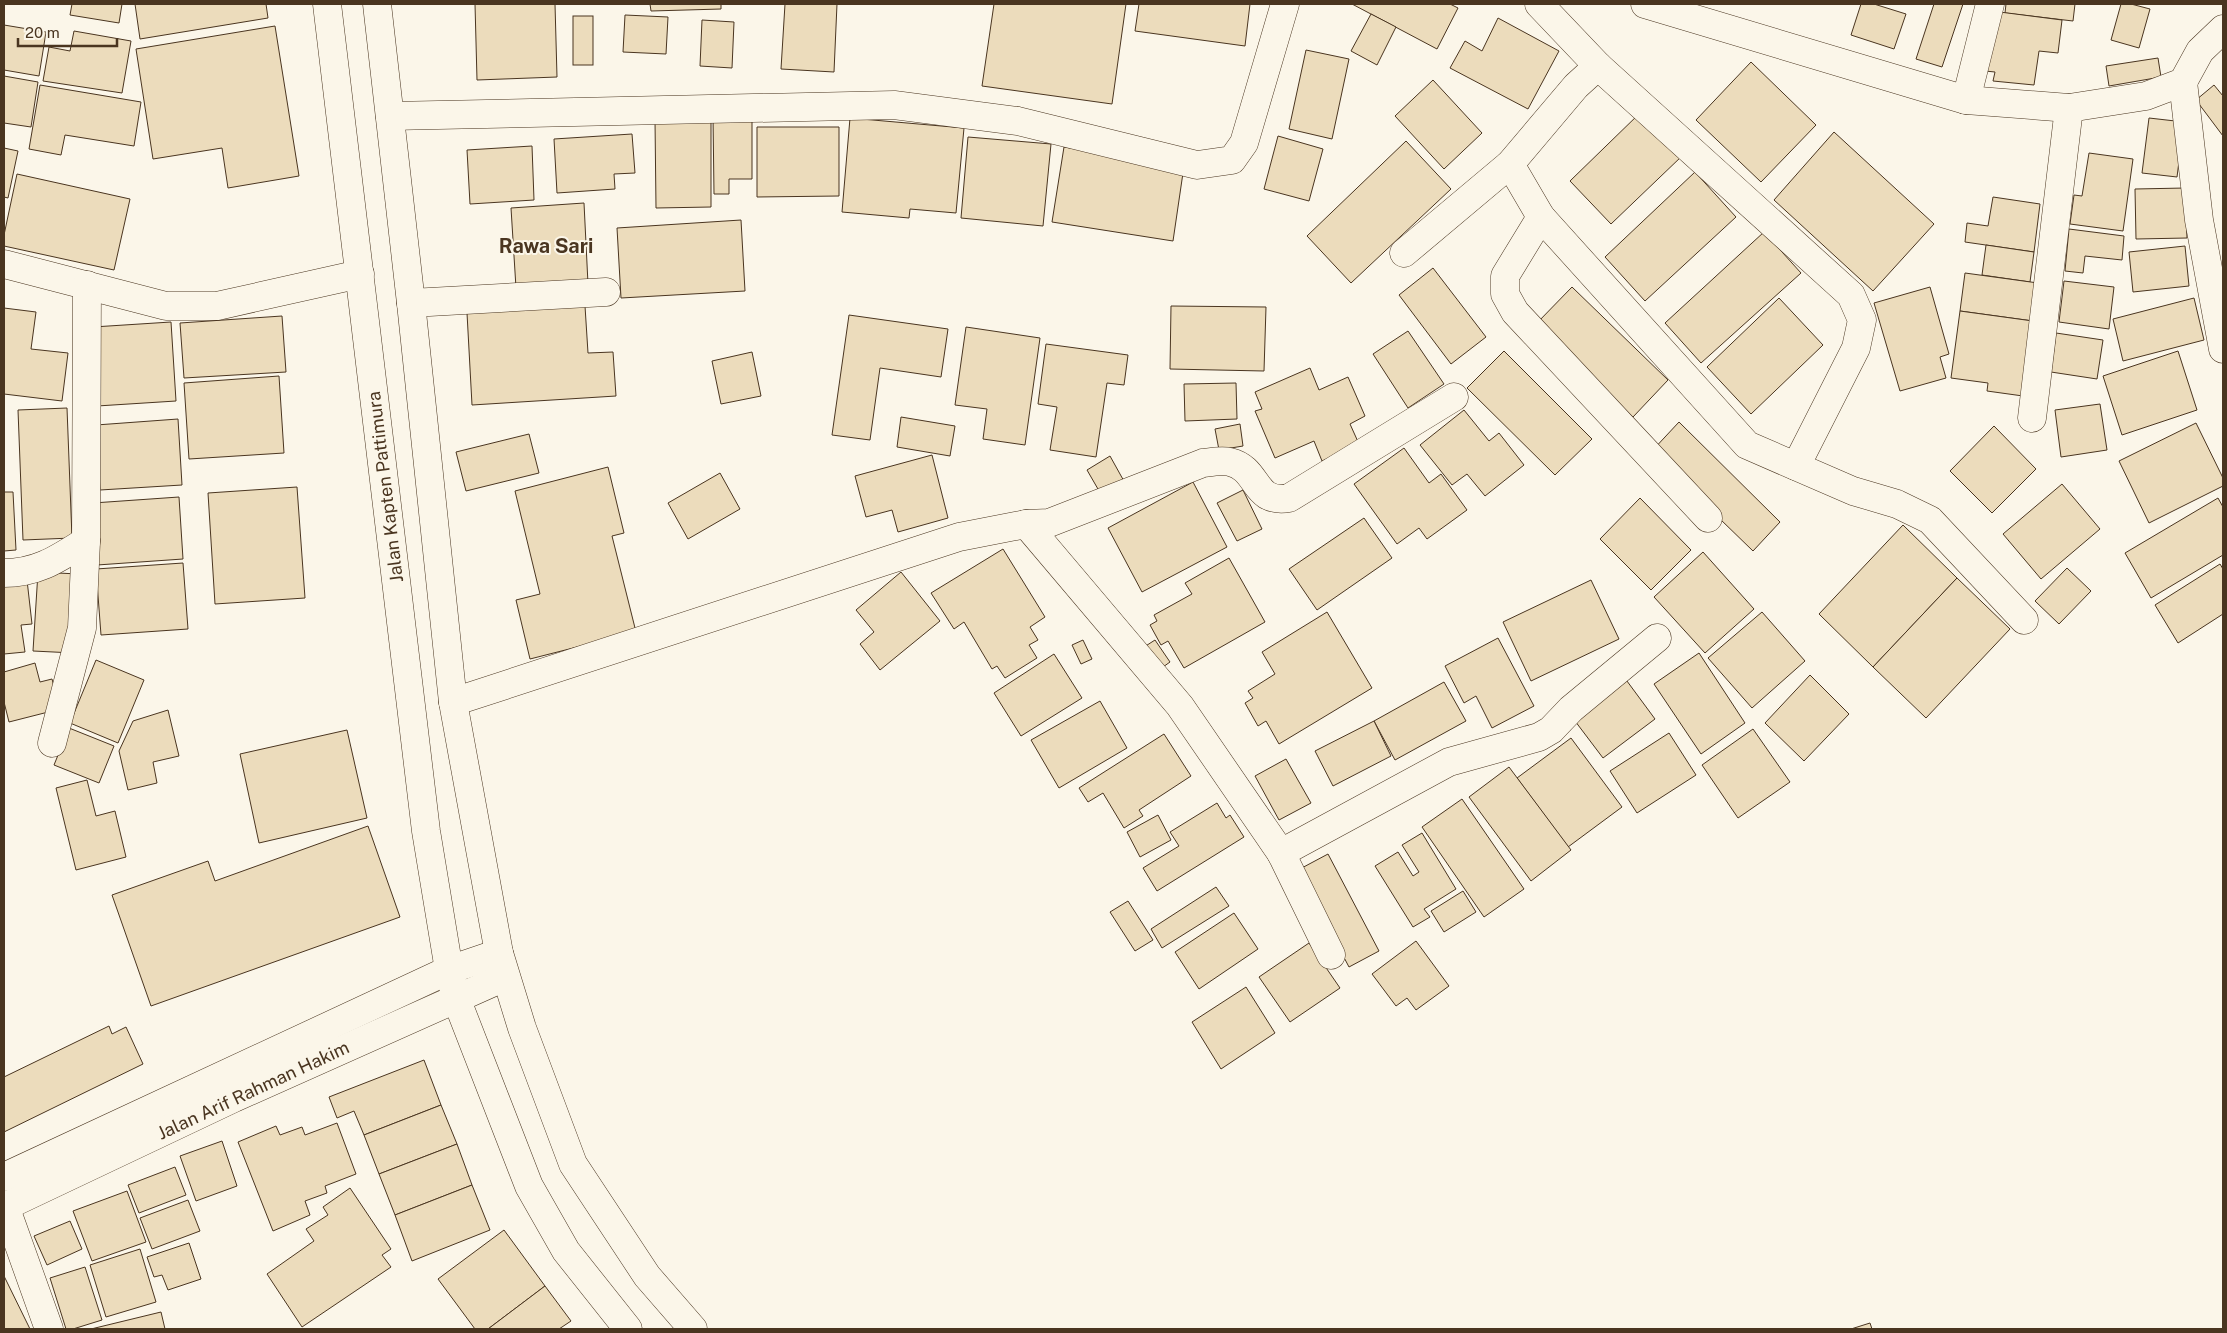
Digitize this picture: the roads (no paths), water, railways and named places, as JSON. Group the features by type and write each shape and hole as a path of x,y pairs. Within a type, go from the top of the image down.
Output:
{"street":[{"name":"Jalan Kapten Pattimura","path":"327,4 426,832 449,970 456,998 529,1186 566,1251 628,1329"},
{"path":"377,4 412,303 453,702 502,965 522,1028 573,1164 647,1276 694,1329"},
{"path":"390,116 894,105 1018,121 1196,165 1217,163 1232,160 1244,143 1285,4"},
{"path":"1539,4 1598,66 1851,295 1862,320 1856,348 1796,466"},
{"path":"1645,4 1966,100 2069,108 2146,96 2183,82"},
{"path":"1966,100 1990,4"},
{"path":"2223,29 2200,51 2183,82 2199,220 2223,350"},
{"path":"1404,253 1510,164 1576,86 1598,66"},
{"path":"2032,418 2069,108"},
{"path":"1510,164 1541,217 1747,446 1853,491 1897,504 1930,520 2024,620"},
{"path":"1541,217 1505,276 1505,294 1515,312 1708,518"},
{"path":"4,264 166,306 217,306 360,274"},
{"path":"52,743 82,628 86,541 87,285"},
{"path":"412,303 606,292"},
{"path":"453,702 959,537 1026,524 1049,523 1203,463 1230,461 1246,469 1264,495 1277,500 1289,498 1454,397"},
{"path":"1026,524 1180,706 1281,853 1331,955"},
{"path":"4,572 16,573 47,565 86,541"},
{"path":"1281,853 1449,762 1538,737 1551,730 1571,709 1657,638"},
{"name":"Jalan Arif Rahman Hakim","path":"4,1177 449,970 502,965"},
{"name":"Jalan Arif Rahman Hakim","path":"5,1207 234,1098 456,998 502,965"},
{"path":"5,1207 49,1329"}],"district":[{"name":"Rawa Sari","path":"546,246"}]}
